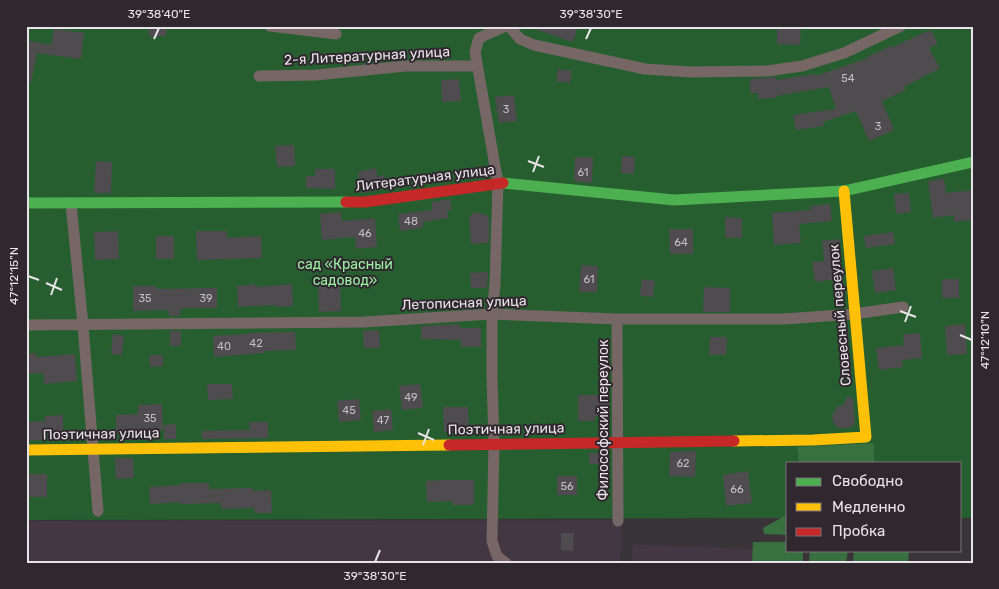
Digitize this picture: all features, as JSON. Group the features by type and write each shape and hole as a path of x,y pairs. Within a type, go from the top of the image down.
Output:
{"street":[{"path":"270,26 336,34"},
{"path":"506,563 497,556 492,541 494,444 492,314 498,183 475,52 479,38 507,26 520,39 534,45 645,69 698,72 767,71 802,66 844,52 901,26"},
{"name":"2-я Литературная улица","path":"259,76 316,75 406,66 477,66"},
{"name":"Литературная улица","path":"26,203 366,202 498,183 674,200 844,191 973,162"},
{"name":"Словесный переулок","path":"844,191 866,437"},
{"path":"71,203 98,511"},
{"name":"Летописная улица","path":"26,325 83,326 364,322 492,314 617,319 784,319 854,314 903,307"},
{"name":"Философский переулок","path":"617,319 618,521"},
{"name":"Поэтичная улица","path":"26,450 813,440 866,437"}],"shaded area":[{"path":"622,520 620,563 26,563 26,521"},
{"path":"633,544 753,549 752,563 631,563"}],"green space":[{"name":"сад «Красный садовод»","path":"26,26 973,26 973,518 962,518 962,462 786,462 786,518 26,520"},
{"path":"874,443 874,462 799,462 797,447"},
{"path":"786,515 786,535 764,534 763,528"},
{"path":"753,542 786,542 786,552 803,552 803,563 752,563"},
{"path":"810,552 848,552 846,563 809,563"},
{"path":"854,552 909,552 908,563 853,563"}],"building":[{"path":"149,26 166,26 166,36 149,37"},
{"path":"532,26 578,26 573,42 532,28"},
{"path":"777,27 801,27 800,45 777,44"},
{"path":"54,29 84,33 81,59 37,53 31,83 26,82 26,40 51,45"},
{"path":"931,30 938,44 929,48 940,68 904,87 906,90 882,101 894,130 869,141 856,111 823,122 824,126 796,130 793,115 836,109 829,87 776,96 776,98 758,99 758,93 750,93 750,79 776,77 776,80 815,74 816,76 868,58 891,46"},
{"path":"558,69 572,71 570,83 556,81"},
{"path":"459,79 461,101 442,102 441,80"},
{"path":"514,95 517,121 499,123 495,97"},
{"path":"294,145 295,166 277,167 275,146"},
{"path":"622,156 635,157 634,174 621,173"},
{"path":"575,157 593,157 592,183 574,181"},
{"path":"96,161 112,162 111,193 94,193"},
{"path":"376,168 378,177 384,175 387,187 362,193 358,172"},
{"path":"315,169 335,169 335,189 306,188 306,176 315,176"},
{"path":"944,178 946,193 973,190 973,220 954,222 954,215 933,218 928,182"},
{"path":"909,193 911,212 896,214 894,194"},
{"path":"450,199 452,210 447,211 448,218 423,222 423,228 400,231 398,214 432,210 432,202"},
{"path":"830,204 832,221 799,224 801,243 774,245 772,213 811,210 810,206"},
{"path":"341,212 342,221 375,218 377,247 356,249 355,237 322,240 320,214"},
{"path":"474,212 486,215 489,218 489,243 471,244 469,217"},
{"path":"725,217 742,218 742,238 725,238"},
{"path":"669,229 693,229 693,254 670,254"},
{"path":"118,231 119,259 95,260 94,232"},
{"path":"196,231 227,231 227,238 261,236 262,258 197,260"},
{"path":"893,232 895,244 866,248 864,236"},
{"path":"156,236 174,236 174,259 156,259"},
{"path":"839,239 840,255 835,256 838,279 815,282 812,262 824,261 822,241"},
{"path":"581,265 598,266 597,292 579,292"},
{"path":"893,268 896,290 875,293 872,271"},
{"path":"488,272 487,288 471,288 470,273"},
{"path":"642,279 655,281 653,297 640,296"},
{"path":"942,279 959,279 959,298 942,298"},
{"path":"340,283 341,311 319,312 318,284"},
{"path":"255,284 255,287 292,284 293,306 238,307 237,286"},
{"path":"133,286 156,286 156,289 217,288 217,308 185,308 180,310 180,316 169,316 169,310 133,311"},
{"path":"704,287 730,288 730,312 703,312"},
{"path":"846,323 849,353 842,353 838,324"},
{"path":"460,324 460,328 481,328 481,347 461,347 461,340 421,339 421,326"},
{"path":"965,324 967,354 947,355 945,326"},
{"path":"379,330 380,348 364,348 363,331"},
{"path":"170,331 181,331 181,346 170,346"},
{"path":"295,332 296,350 264,351 264,353 214,357 213,336"},
{"path":"920,333 922,358 902,360 903,367 879,370 876,348 904,345 903,334"},
{"path":"113,334 124,336 122,355 111,354"},
{"path":"710,337 727,337 726,355 709,355"},
{"path":"36,353 37,357 75,354 77,381 44,384 43,373 26,374 26,354"},
{"path":"149,355 163,355 163,366 150,367"},
{"path":"207,384 232,384 233,399 208,400"},
{"path":"420,384 423,408 402,410 399,386"},
{"path":"578,395 609,395 610,416 595,416 595,421 578,421"},
{"path":"848,396 853,399 855,424 850,428 838,428 834,424 832,416 838,406 843,405"},
{"path":"359,399 361,420 339,422 337,401"},
{"path":"162,404 163,430 116,433 116,415 138,414 138,405"},
{"path":"443,407 468,407 469,432 444,432"},
{"path":"391,409 393,430 374,432 372,411"},
{"path":"63,415 63,434 42,434 42,440 26,441 26,422 45,421 45,416"},
{"path":"249,422 268,422 268,438 202,439 202,431 250,430"},
{"path":"176,424 176,439 164,439 164,425"},
{"path":"696,451 695,477 669,476 670,452"},
{"path":"589,453 601,453 601,464 589,464"},
{"path":"115,458 133,458 134,478 116,479"},
{"path":"748,471 752,503 726,506 723,475"},
{"path":"26,474 47,474 47,497 26,497"},
{"path":"557,476 577,476 577,495 557,495"},
{"path":"474,480 474,505 452,505 452,501 427,502 426,481"},
{"path":"180,483 209,483 209,489 253,488 253,491 271,490 272,513 255,513 254,508 221,509 221,503 180,504 180,502 150,504 149,487 180,485"},
{"path":"561,533 574,533 573,551 561,550"}],"traffic: fast":[{"path":"503,183 674,200 844,191 973,162"},
{"path":"26,203 346,202"}],"traffic: slow":[{"path":"734,441 866,437 844,191"},
{"path":"26,450 449,445"}],"traffic: jam":[{"path":"346,202 365,202 503,183"},
{"path":"449,445 734,441"}]}
